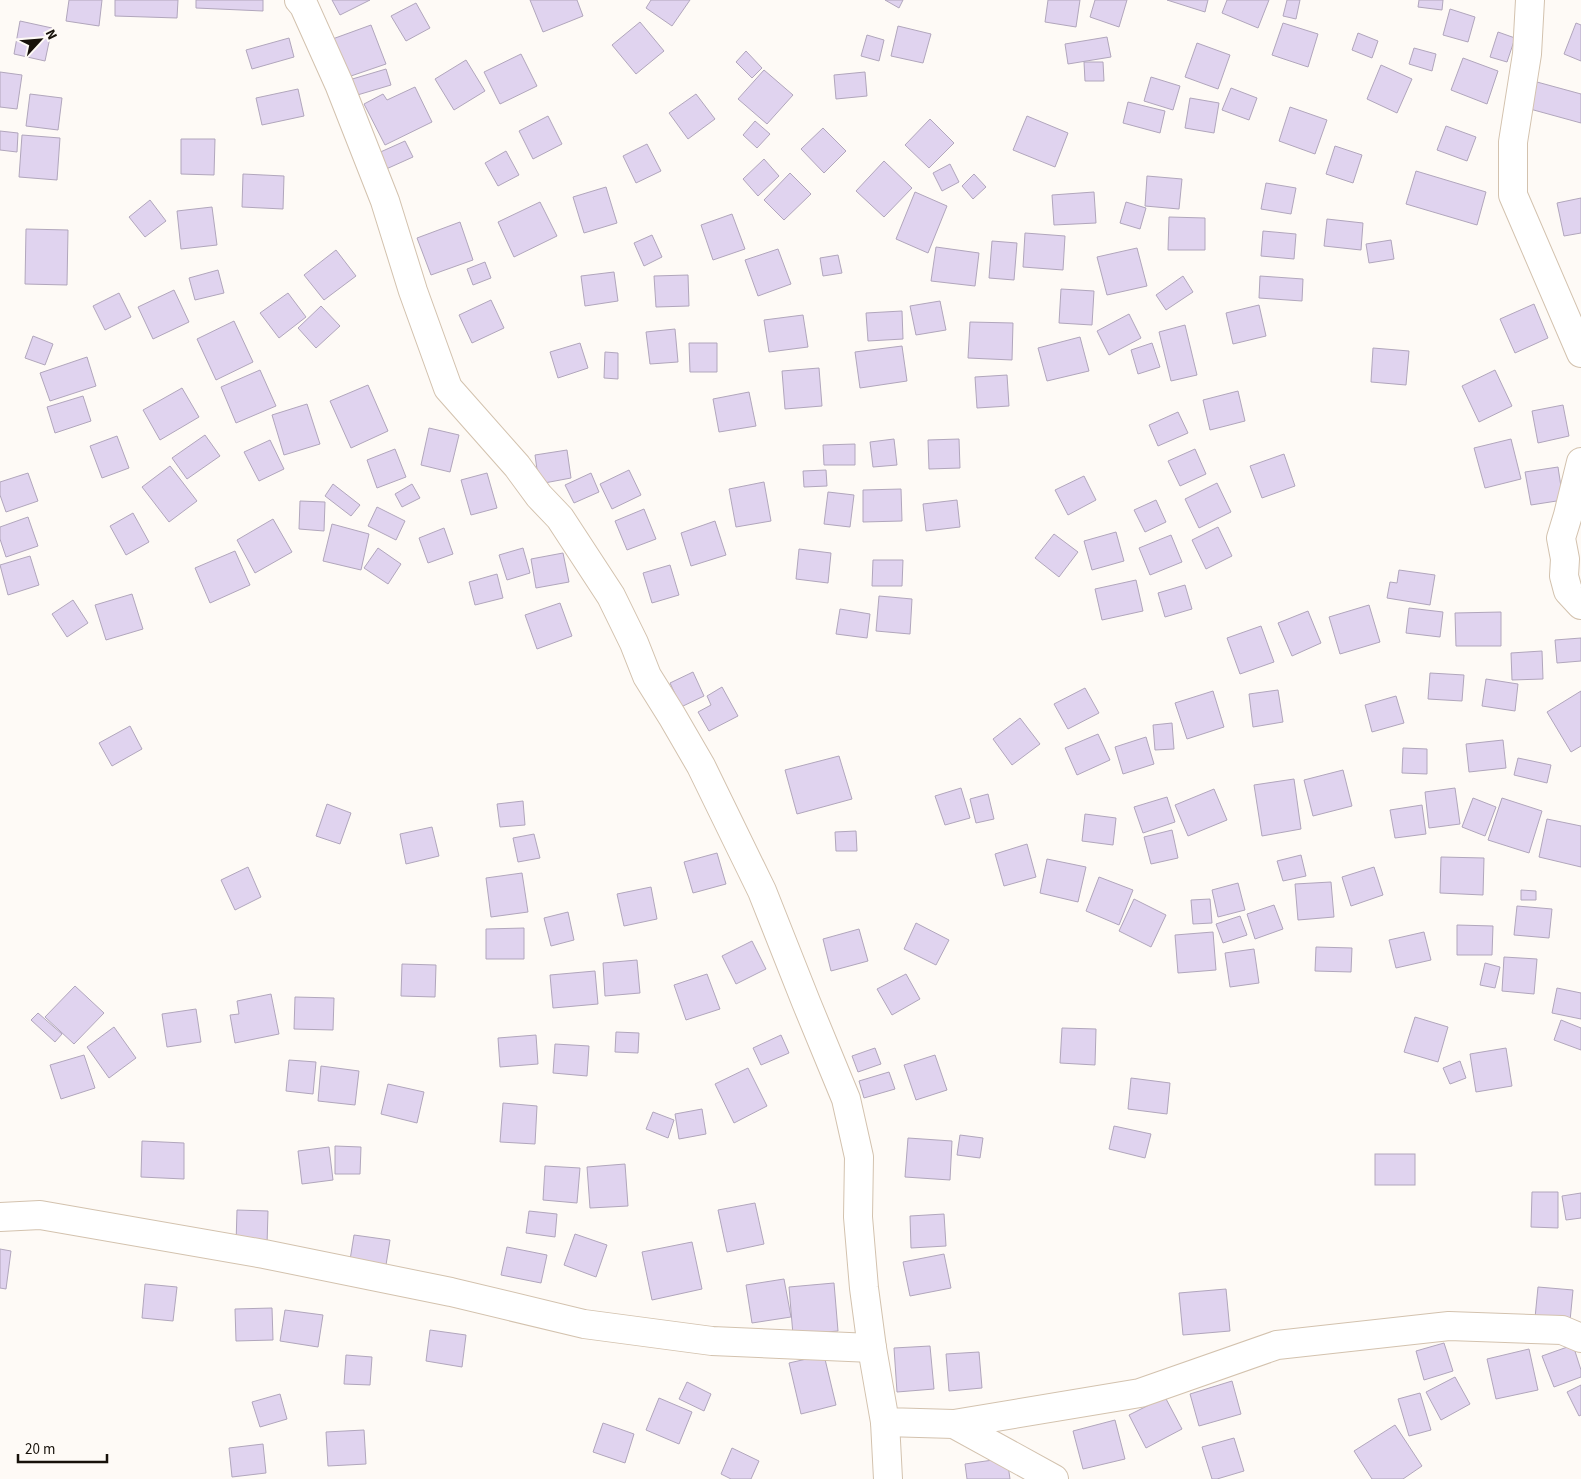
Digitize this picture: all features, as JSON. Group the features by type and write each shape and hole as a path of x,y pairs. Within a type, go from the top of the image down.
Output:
{"street":[{"path":"299,0 304,6 339,84 385,201 413,291 448,388 517,466 539,496 560,518 611,596 634,643 647,676 701,766 762,891 846,1099 859,1157 858,1217 864,1288 885,1422 888,1479"},
{"path":"1530,0 1527,54 1513,142 1513,195 1581,353"},
{"path":"1581,462 1568,515 1560,538 1565,558 1564,576 1568,591 1581,605"},
{"path":"0,1217 40,1215 264,1254 451,1292 584,1324 712,1341 872,1348"},
{"path":"885,1422 954,1424 1140,1393 1277,1345 1449,1326 1562,1330 1581,1338"},
{"path":"954,1424 1054,1479"}],"building":[{"path":"69,0 102,0 99,26 66,21"},
{"path":"115,0 178,0 177,18 115,16"},
{"path":"196,0 263,0 263,11 196,8"},
{"path":"332,0 370,0 340,15"},
{"path":"530,0 577,0 583,16 543,32"},
{"path":"651,0 690,0 672,26 646,8"},
{"path":"885,0 903,0 899,8"},
{"path":"1048,0 1080,0 1076,27 1045,22"},
{"path":"1095,0 1127,0 1119,27 1090,17"},
{"path":"1167,0 1208,0 1205,12"},
{"path":"1227,0 1269,0 1258,28 1222,13"},
{"path":"1287,0 1300,0 1296,19 1283,16"},
{"path":"1419,0 1443,0 1442,10 1418,7"},
{"path":"416,3 430,28 406,41 391,16"},
{"path":"1450,9 1475,17 1468,42 1443,35"},
{"path":"20,21 52,28 45,61 14,54"},
{"path":"640,22 664,51 636,74 612,45"},
{"path":"1283,23 1318,34 1308,67 1272,55"},
{"path":"1576,23 1581,25 1581,61 1564,54"},
{"path":"371,25 386,64 348,77 327,41"},
{"path":"898,26 931,34 923,63 891,56"},
{"path":"1498,32 1515,38 1507,62 1490,57"},
{"path":"1358,33 1378,41 1372,58 1352,50"},
{"path":"867,35 884,40 879,61 861,56"},
{"path":"1107,37 1111,57 1068,64 1065,44"},
{"path":"289,38 294,57 252,69 246,50"},
{"path":"1197,43 1230,55 1218,89 1185,77"},
{"path":"1414,48 1436,54 1432,71 1409,64"},
{"path":"746,51 762,68 752,78 736,62"},
{"path":"521,54 537,86 500,104 484,72"},
{"path":"1463,58 1498,71 1487,104 1451,90"},
{"path":"466,60 485,91 454,110 435,79"},
{"path":"1084,62 1103,62 1104,81 1085,81"},
{"path":"1381,65 1412,79 1397,113 1367,99"},
{"path":"386,69 391,85 354,96 349,80"},
{"path":"764,70 793,95 767,124 738,99"},
{"path":"0,72 22,75 17,109 0,107"},
{"path":"865,72 867,96 836,99 834,75"},
{"path":"1151,77 1180,86 1173,110 1144,101"},
{"path":"1537,82 1581,94 1581,123 1530,109"},
{"path":"415,87 432,122 385,145 364,104 383,94 387,100"},
{"path":"1231,88 1257,98 1249,120 1222,110"},
{"path":"298,89 304,116 262,125 256,98"},
{"path":"30,94 62,98 58,130 26,126"},
{"path":"696,94 715,119 688,139 669,113"},
{"path":"1190,98 1219,103 1214,133 1185,128"},
{"path":"1128,102 1165,111 1160,133 1123,123"},
{"path":"1290,107 1327,120 1315,154 1279,141"},
{"path":"548,116 562,144 533,159 519,131"},
{"path":"1027,116 1068,133 1055,167 1013,150"},
{"path":"930,119 954,143 929,168 905,145"},
{"path":"755,121 770,134 757,148 743,135"},
{"path":"1446,126 1476,137 1467,161 1437,150"},
{"path":"823,128 846,151 824,173 801,149"},
{"path":"0,131 18,133 17,152 0,150"},
{"path":"22,135 60,138 57,180 19,177"},
{"path":"181,139 215,139 214,175 181,174"},
{"path":"405,141 413,157 384,170 376,154"},
{"path":"647,144 661,171 636,183 623,156"},
{"path":"1335,146 1362,155 1353,183 1326,174"},
{"path":"506,151 519,175 498,186 485,163"},
{"path":"764,159 779,176 758,196 743,179"},
{"path":"884,161 912,188 884,217 856,191"},
{"path":"950,164 959,182 942,191 933,173"},
{"path":"1416,171 1486,192 1477,225 1406,204"},
{"path":"790,173 811,194 784,220 764,200"},
{"path":"243,174 284,176 283,209 242,207"},
{"path":"974,174 986,187 973,199 962,186"},
{"path":"1147,176 1182,179 1179,209 1145,206"},
{"path":"1266,183 1296,188 1291,214 1261,209"},
{"path":"606,187 617,223 584,233 573,197"},
{"path":"915,192 947,206 928,253 896,239"},
{"path":"1094,192 1096,223 1054,225 1052,195"},
{"path":"1581,198 1581,233 1564,236 1557,203"},
{"path":"150,200 166,221 145,237 129,217"},
{"path":"540,202 557,236 514,257 498,222"},
{"path":"1126,202 1146,208 1140,229 1120,223"},
{"path":"212,207 217,245 181,249 177,211"},
{"path":"732,214 745,249 713,260 701,225"},
{"path":"1169,217 1205,218 1205,250 1168,250"},
{"path":"1327,219 1363,223 1361,250 1324,246"},
{"path":"460,222 473,260 431,275 417,238"},
{"path":"26,229 68,230 67,285 25,284"},
{"path":"1263,231 1296,234 1294,259 1261,256"},
{"path":"1025,233 1065,236 1063,270 1023,267"},
{"path":"652,235 662,257 644,266 634,243"},
{"path":"1391,240 1394,259 1369,263 1366,244"},
{"path":"992,241 1017,243 1014,280 989,278"},
{"path":"936,247 979,253 975,286 931,281"},
{"path":"1137,248 1147,286 1107,295 1097,257"},
{"path":"778,249 791,284 758,296 745,260"},
{"path":"336,250 356,276 324,300 304,275"},
{"path":"838,255 842,273 823,276 820,258"},
{"path":"485,262 491,278 473,285 467,269"},
{"path":"218,270 224,293 195,300 189,278"},
{"path":"614,272 618,301 585,306 581,276"},
{"path":"688,275 689,306 656,307 654,276"},
{"path":"1183,276 1193,292 1166,310 1156,295"},
{"path":"1260,276 1303,279 1302,301 1259,298"},
{"path":"1061,289 1094,291 1092,325 1059,323"},
{"path":"174,290 189,322 153,339 138,307"},
{"path":"119,293 131,317 105,330 93,306"},
{"path":"288,293 306,317 279,338 260,313"},
{"path":"491,300 504,328 472,343 459,315"},
{"path":"940,301 946,330 916,335 910,306"},
{"path":"1534,304 1548,338 1515,353 1500,319"},
{"path":"1259,305 1266,336 1233,344 1226,313"},
{"path":"321,306 340,326 316,348 298,328"},
{"path":"902,311 903,339 868,341 866,313"},
{"path":"1129,314 1141,338 1109,355 1097,331"},
{"path":"803,315 808,347 769,352 764,320"},
{"path":"234,321 253,362 216,380 197,339"},
{"path":"970,322 1013,323 1012,360 968,358"},
{"path":"1185,325 1197,375 1171,381 1159,332"},
{"path":"675,329 678,362 650,364 646,332"},
{"path":"33,336 53,344 45,365 25,358"},
{"path":"1080,337 1089,371 1047,381 1038,348"},
{"path":"580,343 588,368 558,378 550,352"},
{"path":"689,343 717,343 717,372 690,372"},
{"path":"1152,343 1160,367 1138,374 1131,350"},
{"path":"902,346 907,381 860,388 855,352"},
{"path":"1373,348 1409,351 1406,385 1371,382"},
{"path":"605,352 618,353 618,379 604,378"},
{"path":"87,357 96,386 50,401 40,373"},
{"path":"819,368 822,406 785,409 782,371"},
{"path":"260,370 276,406 236,423 221,387"},
{"path":"1495,370 1512,406 1479,422 1462,386"},
{"path":"1007,375 1009,406 977,408 975,377"},
{"path":"368,385 388,431 351,448 330,401"},
{"path":"182,388 199,417 160,440 143,410"},
{"path":"1238,391 1245,421 1210,430 1203,400"},
{"path":"749,392 756,426 719,432 713,399"},
{"path":"83,396 91,421 55,433 47,407"},
{"path":"307,404 320,444 284,455 272,415"},
{"path":"1563,405 1569,436 1538,443 1532,411"},
{"path":"1178,412 1188,433 1158,446 1149,425"},
{"path":"429,428 459,435 450,472 421,465"},
{"path":"205,435 220,456 187,479 172,458"},
{"path":"117,436 129,468 102,478 90,446"},
{"path":"894,439 897,465 873,467 870,442"},
{"path":"959,439 960,468 929,469 928,440"},
{"path":"1511,439 1521,479 1485,488 1474,448"},
{"path":"270,440 284,469 259,481 244,452"},
{"path":"855,444 855,465 824,465 823,445"},
{"path":"395,449 406,477 377,488 367,460"},
{"path":"1195,449 1206,474 1180,486 1168,461"},
{"path":"567,450 571,478 539,484 535,455"},
{"path":"1284,454 1295,486 1262,498 1250,466"},
{"path":"170,466 197,501 169,522 142,487"},
{"path":"1558,467 1563,500 1531,505 1525,472"},
{"path":"629,470 641,495 612,509 600,484"},
{"path":"826,470 827,486 804,487 803,471"},
{"path":"28,473 38,501 6,512 0,495 0,482"},
{"path":"487,473 497,508 471,515 461,480"},
{"path":"591,473 599,492 574,503 565,485"},
{"path":"1084,476 1096,500 1068,515 1055,490"},
{"path":"764,482 771,521 736,527 729,489"},
{"path":"1217,483 1231,512 1199,528 1185,499"},
{"path":"333,484 360,505 351,516 325,496"},
{"path":"412,484 420,498 402,507 395,494"},
{"path":"901,489 902,521 863,522 863,490"},
{"path":"828,492 854,495 850,527 824,524"},
{"path":"957,500 960,527 926,531 923,504"},
{"path":"1156,500 1166,522 1145,532 1134,510"},
{"path":"300,501 325,502 324,531 299,529"},
{"path":"377,507 405,521 396,540 368,526"},
{"path":"644,509 656,539 627,550 615,521"},
{"path":"133,513 149,542 126,555 110,526"},
{"path":"28,517 38,546 6,557 0,539 0,527"},
{"path":"273,519 292,552 255,573 237,540"},
{"path":"715,521 726,555 691,566 681,533"},
{"path":"332,524 369,534 361,570 323,561"},
{"path":"1218,527 1232,556 1206,569 1192,540"},
{"path":"444,528 453,554 428,563 419,538"},
{"path":"1116,532 1124,561 1092,570 1084,541"},
{"path":"1054,534 1078,552 1059,577 1035,558"},
{"path":"1171,535 1182,562 1150,575 1139,548"},
{"path":"378,548 401,564 388,584 364,568"},
{"path":"523,548 530,573 507,580 499,555"},
{"path":"799,549 831,553 828,583 796,579"},
{"path":"235,551 250,585 210,603 195,568"},
{"path":"563,553 569,582 536,588 531,559"},
{"path":"30,556 39,585 8,595 0,565"},
{"path":"873,560 903,560 902,586 872,586"},
{"path":"670,565 679,595 652,603 643,573"},
{"path":"1399,570 1435,575 1430,605 1387,598 1390,582 1397,583"},
{"path":"497,574 503,598 475,605 469,582"},
{"path":"1136,580 1143,611 1102,620 1095,589"},
{"path":"1185,585 1192,609 1165,617 1158,593"},
{"path":"132,594 143,629 106,640 95,605"},
{"path":"879,596 912,599 910,634 876,631"},
{"path":"73,600 88,623 67,637 52,614"},
{"path":"560,603 572,636 537,649 525,615"},
{"path":"1369,605 1380,642 1340,654 1329,617"},
{"path":"1409,608 1443,612 1440,637 1406,633"},
{"path":"840,609 870,614 867,638 836,634"},
{"path":"1308,611 1321,643 1292,656 1278,623"},
{"path":"1501,612 1501,646 1456,646 1455,613"},
{"path":"1261,626 1274,662 1240,674 1227,638"},
{"path":"1581,638 1581,661 1557,663 1555,640"},
{"path":"1542,651 1543,679 1512,680 1511,653"},
{"path":"693,672 704,696 681,707 670,683"},
{"path":"1430,673 1464,675 1462,701 1428,699"},
{"path":"1486,679 1518,684 1515,711 1482,706"},
{"path":"722,687 738,716 709,731 698,712 711,705 707,696"},
{"path":"1085,688 1099,713 1068,729 1054,704"},
{"path":"1278,690 1283,722 1253,727 1249,694"},
{"path":"1213,691 1224,727 1187,739 1175,703"},
{"path":"1581,691 1581,746 1571,752 1547,712"},
{"path":"1396,696 1404,723 1372,732 1365,705"},
{"path":"1020,718 1040,744 1012,765 993,739"},
{"path":"1172,723 1174,749 1155,750 1153,725"},
{"path":"130,726 142,749 112,766 99,743"},
{"path":"1098,734 1110,760 1077,775 1065,748"},
{"path":"1146,737 1154,764 1123,774 1115,747"},
{"path":"1503,740 1506,768 1469,772 1466,744"},
{"path":"1403,748 1427,749 1427,774 1402,773"},
{"path":"839,756 852,799 797,814 785,770"},
{"path":"1518,758 1551,765 1547,783 1514,775"},
{"path":"1343,770 1352,806 1313,816 1304,780"},
{"path":"1294,779 1301,829 1262,836 1254,785"},
{"path":"961,788 970,818 945,825 935,796"},
{"path":"1455,788 1460,824 1429,828 1425,792"},
{"path":"1214,789 1227,820 1188,836 1175,805"},
{"path":"988,794 994,819 976,823 970,799"},
{"path":"1167,797 1175,822 1143,833 1134,807"},
{"path":"1473,798 1496,807 1485,836 1462,827"},
{"path":"1502,798 1542,811 1529,853 1488,840"},
{"path":"523,801 525,825 500,827 497,804"},
{"path":"327,804 351,813 340,844 316,836"},
{"path":"1422,805 1426,834 1395,838 1390,810"},
{"path":"1085,814 1116,818 1113,845 1082,841"},
{"path":"1547,819 1581,826 1581,867 1539,857"},
{"path":"432,827 439,856 406,864 400,834"},
{"path":"1172,830 1178,858 1151,864 1144,837"},
{"path":"856,831 857,851 836,851 835,832"},
{"path":"534,834 540,858 518,862 513,838"},
{"path":"1027,844 1036,877 1004,886 995,854"},
{"path":"717,853 726,884 693,893 684,862"},
{"path":"1301,855 1306,876 1283,881 1277,861"},
{"path":"1441,857 1484,858 1483,895 1440,893"},
{"path":"1047,859 1086,867 1078,902 1040,893"},
{"path":"248,867 261,897 235,910 221,880"},
{"path":"1374,867 1383,895 1351,906 1342,877"},
{"path":"522,873 528,912 491,917 486,878"},
{"path":"1099,877 1133,890 1119,925 1086,911"},
{"path":"1331,882 1334,917 1298,920 1295,884"},
{"path":"1238,883 1245,910 1218,917 1212,890"},
{"path":"651,887 657,919 624,926 617,894"},
{"path":"1521,890 1536,891 1536,900 1521,900"},
{"path":"1134,899 1166,915 1151,947 1119,931"},
{"path":"1210,899 1212,923 1193,924 1191,900"},
{"path":"1274,905 1283,929 1255,939 1247,914"},
{"path":"1517,906 1552,909 1549,938 1514,935"},
{"path":"568,912 574,940 551,946 544,918"},
{"path":"1240,916 1247,935 1223,943 1216,924"},
{"path":"916,923 949,940 936,965 904,949"},
{"path":"1457,925 1493,926 1492,955 1457,955"},
{"path":"524,928 524,959 486,959 486,929"},
{"path":"859,929 868,961 831,971 823,939"},
{"path":"1213,932 1216,970 1178,973 1175,935"},
{"path":"1424,932 1431,960 1396,968 1389,940"},
{"path":"752,941 766,969 736,984 722,956"},
{"path":"1316,947 1352,948 1351,972 1315,971"},
{"path":"1254,949 1259,983 1230,987 1225,953"},
{"path":"1504,957 1537,959 1534,994 1502,991"},
{"path":"637,960 640,993 605,996 603,963"},
{"path":"1485,963 1500,967 1495,988 1480,985"},
{"path":"402,964 436,965 435,997 401,996"},
{"path":"595,971 598,1004 553,1008 550,975"},
{"path":"707,974 720,1009 686,1020 674,985"},
{"path":"906,974 920,999 892,1015 877,989"},
{"path":"75,986 104,1013 74,1044 45,1017"},
{"path":"1557,988 1581,993 1581,1019 1552,1013"},
{"path":"271,994 279,1034 235,1043 230,1015 239,1014 237,1001"},
{"path":"295,997 334,998 333,1030 294,1029"},
{"path":"196,1009 201,1042 167,1047 162,1014"},
{"path":"38,1013 62,1034 55,1042 31,1020"},
{"path":"1415,1017 1448,1027 1438,1062 1404,1052"},
{"path":"1561,1020 1581,1028 1581,1050 1554,1040"},
{"path":"114,1027 136,1058 109,1078 87,1047"},
{"path":"1062,1028 1096,1029 1095,1065 1060,1063"},
{"path":"616,1032 639,1033 638,1053 615,1052"},
{"path":"536,1035 538,1064 500,1067 498,1038"},
{"path":"781,1035 789,1053 761,1065 753,1048"},
{"path":"555,1044 589,1046 587,1076 553,1073"},
{"path":"875,1048 881,1064 858,1072 852,1056"},
{"path":"1506,1048 1512,1086 1476,1092 1470,1054"},
{"path":"84,1055 95,1088 61,1099 50,1065"},
{"path":"935,1055 947,1090 916,1100 904,1065"},
{"path":"289,1060 316,1062 313,1094 286,1091"},
{"path":"1460,1061 1466,1078 1450,1084 1443,1068"},
{"path":"321,1066 359,1071 355,1105 318,1101"},
{"path":"748,1068 767,1106 734,1123 715,1084"},
{"path":"889,1072 895,1089 864,1098 859,1081"},
{"path":"1131,1078 1170,1083 1167,1114 1128,1109"},
{"path":"388,1084 424,1092 417,1123 381,1114"},
{"path":"503,1103 537,1106 535,1144 500,1142"},
{"path":"702,1109 706,1134 679,1139 675,1114"},
{"path":"653,1112 674,1120 668,1138 646,1129"},
{"path":"1114,1126 1151,1134 1145,1158 1109,1149"},
{"path":"960,1135 983,1138 980,1158 957,1155"},
{"path":"908,1138 952,1141 950,1180 905,1177"},
{"path":"142,1141 184,1143 184,1179 141,1177"},
{"path":"335,1146 361,1147 360,1174 335,1174"},
{"path":"329,1147 333,1180 302,1184 298,1151"},
{"path":"1375,1154 1415,1154 1415,1185 1375,1185"},
{"path":"625,1164 628,1206 590,1208 587,1167"},
{"path":"545,1166 580,1168 577,1203 543,1200"},
{"path":"1532,1192 1558,1192 1558,1228 1531,1227"},
{"path":"1581,1193 1581,1218 1566,1220 1562,1196"},
{"path":"755,1203 764,1244 727,1252 718,1210"},
{"path":"237,1210 268,1211 267,1245 236,1244"},
{"path":"529,1211 557,1214 555,1237 526,1233"},
{"path":"944,1214 946,1246 911,1248 910,1216"},
{"path":"575,1234 607,1245 596,1277 564,1265"},
{"path":"354,1235 390,1240 386,1265 350,1260"},
{"path":"692,1242 702,1289 652,1300 642,1252"},
{"path":"507,1247 547,1255 541,1283 501,1275"},
{"path":"0,1249 11,1251 6,1289 0,1288"},
{"path":"944,1254 951,1288 910,1296 903,1262"},
{"path":"784,1279 791,1317 752,1323 746,1285"},
{"path":"834,1283 838,1331 793,1335 789,1287"},
{"path":"145,1284 177,1287 173,1321 142,1318"},
{"path":"1538,1287 1573,1290 1570,1321 1535,1318"},
{"path":"1226,1289 1230,1331 1183,1335 1179,1293"},
{"path":"272,1308 273,1340 236,1341 235,1309"},
{"path":"285,1310 323,1315 318,1347 280,1341"},
{"path":"430,1330 466,1335 462,1367 426,1361"},
{"path":"1444,1343 1453,1371 1424,1380 1416,1351"},
{"path":"1573,1345 1581,1370 1581,1377 1554,1387 1542,1356"},
{"path":"930,1346 934,1389 897,1392 894,1348"},
{"path":"1529,1349 1538,1390 1496,1399 1487,1359"},
{"path":"979,1352 982,1388 949,1391 946,1354"},
{"path":"346,1355 372,1357 370,1385 344,1384"},
{"path":"824,1355 836,1405 801,1414 789,1363"},
{"path":"1455,1377 1470,1404 1441,1420 1426,1392"},
{"path":"1232,1381 1241,1414 1199,1426 1190,1394"},
{"path":"687,1382 711,1394 704,1411 679,1399"},
{"path":"1581,1385 1581,1415 1579,1416 1567,1392"},
{"path":"1420,1393 1431,1430 1409,1436 1398,1399"},
{"path":"280,1394 287,1419 260,1427 252,1402"},
{"path":"1165,1397 1182,1429 1146,1448 1129,1415"},
{"path":"659,1398 692,1412 679,1444 646,1430"},
{"path":"1115,1420 1125,1459 1083,1469 1073,1431"},
{"path":"603,1423 634,1434 625,1463 593,1452"},
{"path":"1395,1425 1422,1466 1403,1479 1372,1479 1354,1451"},
{"path":"364,1430 366,1464 328,1466 326,1432"},
{"path":"1234,1438 1244,1471 1212,1479 1202,1447"},
{"path":"263,1444 266,1473 232,1477 229,1448"},
{"path":"732,1448 759,1461 751,1479 731,1479 721,1474"},
{"path":"1007,1458 1010,1479 967,1479 965,1464"}]}
